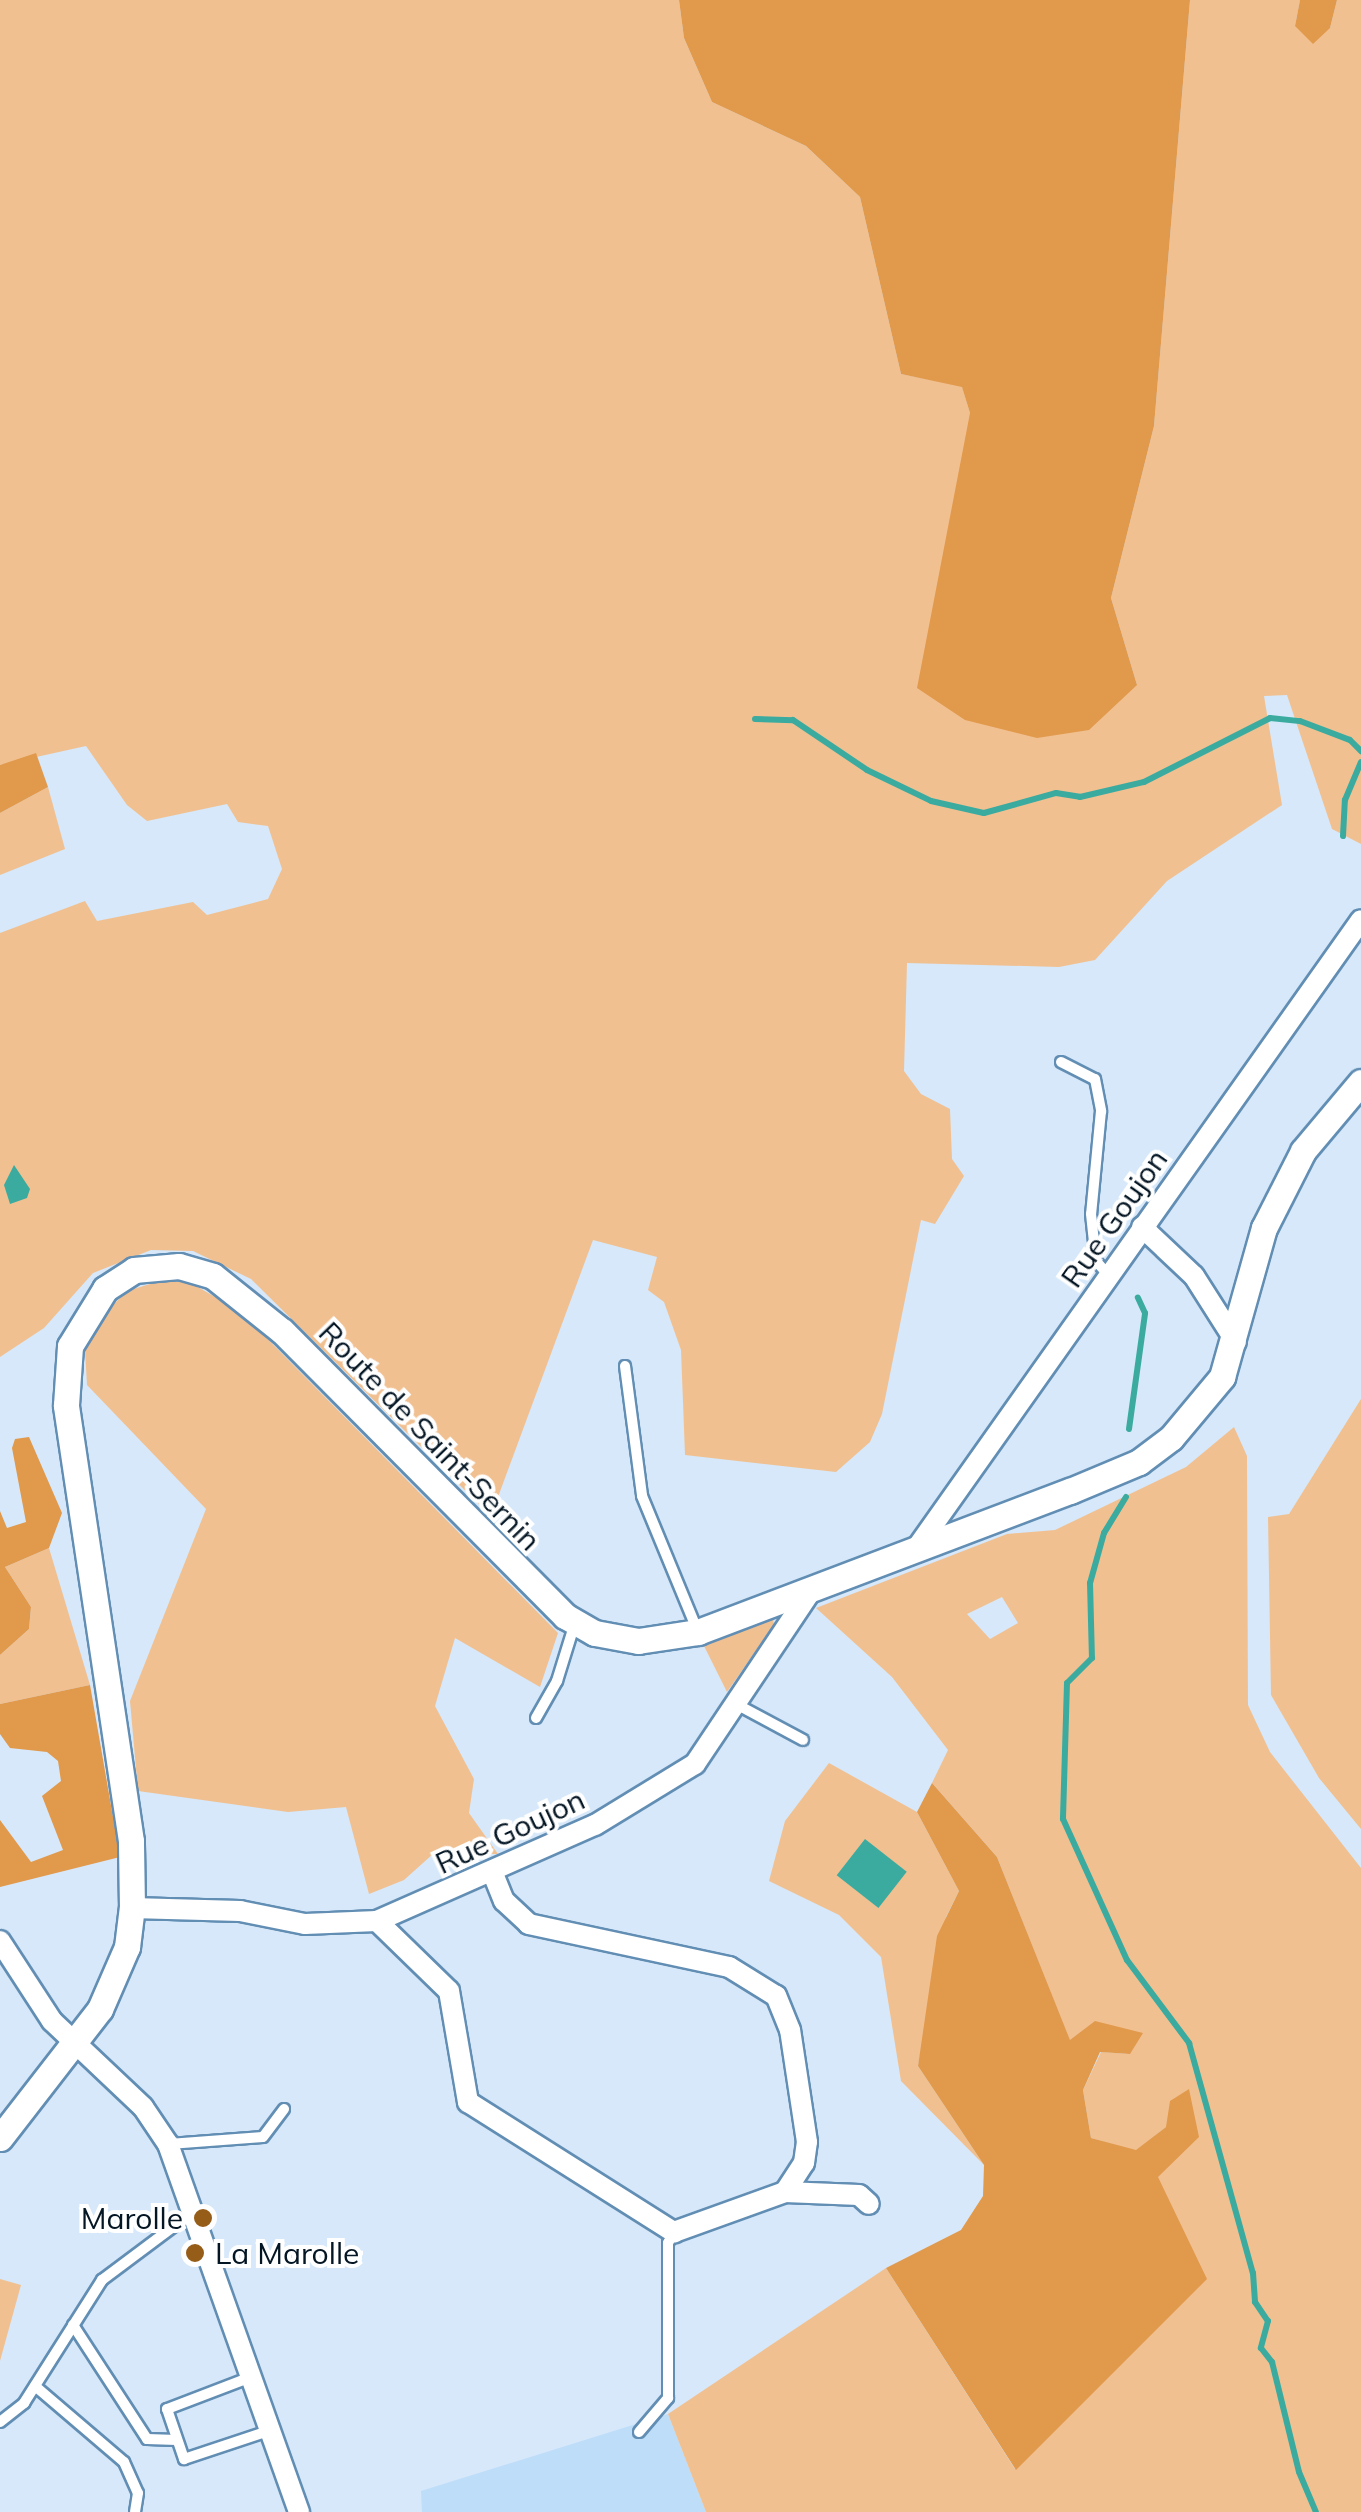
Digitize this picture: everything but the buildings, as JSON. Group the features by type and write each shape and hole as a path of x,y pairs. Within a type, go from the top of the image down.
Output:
{"street":[{"name":"Rue Goujon","path":"916,1549 1361,920"},
{"name":"Route de Saint-Sernin","path":"0,2138 74,2045 116,1977 132,1908 132,1841 66,1405 70,1346 80,1322 105,1289 134,1270 179,1266 236,1290 575,1622 638,1641 698,1632 1139,1462 1202,1404 1236,1342 1264,1228 1303,1151 1361,1082"},
{"path":"1142,1228 1194,1276 1236,1342"},
{"name":"Rue Goujon","path":"132,1908 240,1911 305,1924 377,1921 595,1826 695,1764 810,1592"},
{"path":"492,1872 504,1901 529,1924 729,1967 776,1996 790,2030 807,2142 804,2163 784,2192"},
{"path":"377,1921 448,1991 468,2102 674,2232 784,2192 859,2195 869,2204"},
{"path":"0,1941 74,2045 143,2107 168,2144 299,2512"}],"lane":[{"path":"1062,1062 1095,1078 1102,1111 1091,1214 1096,1260 1109,1277"},
{"path":"625,1366 642,1496 698,1632"},
{"path":"536,1718 557,1681 575,1622"},
{"path":"736,1704 803,1740"},
{"path":"168,2144 263,2137 284,2109"},
{"path":"0,2422 34,2386 102,2280 194,2211"},
{"path":"639,2432 668,2398 668,2243 674,2232"},
{"path":"73,2325 147,2439 177,2440"},
{"path":"252,2377 167,2409 184,2460 271,2430"},
{"path":"34,2386 124,2462 138,2493 135,2512"}],"shaded area":[{"path":"0,0 679,0 684,38 712,102 806,146 860,197 901,374 962,386 970,413 1137,685 1111,598 1154,426 1190,0 1300,0 1295,26 1330,28 1337,0 1361,0 1361,844 1332,829 1287,695 1264,696 1282,805 1167,881 1095,960 1059,967 907,963 904,1071 921,1094 950,1109 952,1159 964,1176 935,1224 921,1220 882,1414 870,1442 836,1472 685,1455 681,1350 664,1302 648,1290 657,1257 593,1240 491,1516 251,1279 193,1251 151,1250 93,1273 44,1328 0,1357 0,933 85,901 97,921 193,902 207,915 268,899 282,869 268,826 238,822 227,804 147,821 127,805 86,746 0,765"},
{"path":"679,0 1190,0 1154,426 1111,598 1137,685 1089,730 1037,738 965,720 917,688 970,413 962,387 901,374 860,197 806,146 712,102 684,38"},
{"path":"1300,0 1337,0 1330,28 1313,44 1295,26"},
{"path":"36,753 48,787 0,813 0,765"},
{"path":"48,787 65,849 0,875 0,813"},
{"path":"14,1165 30,1189 27,1198 10,1204 4,1185"},
{"path":"163,1280 191,1283 241,1312 558,1633 540,1687 455,1638 435,1706 474,1779 469,1813 498,1854 433,1854 404,1880 369,1894 346,1807 288,1812 138,1791 130,1701 206,1509 87,1385 85,1350 102,1316 127,1291"},
{"path":"1361,1399 1361,1829 1319,1778 1271,1695 1268,1517 1289,1514"},
{"path":"1234,1427 1247,1456 1248,1705 1270,1752 1361,1868 1361,2512 706,2512 668,2414 886,2268 1015,2469 1158,2177 1166,2127 1136,2151 1091,2138 1083,2090 1101,2052 1130,2054 1070,2041 997,1857 932,1783 948,1750 892,1677 816,1608 1007,1534 1055,1530 1186,1467","holes":["1002,1597 1018,1623 990,1639 967,1614"]},
{"path":"29,1437 62,1513 49,1548 5,1567 31,1607 29,1629 0,1655 0,1511 7,1528 26,1522 12,1448 15,1439"},
{"path":"49,1548 90,1685 0,1704 0,1655 29,1629 31,1607 5,1567"},
{"path":"773,1618 774,1625 727,1692 704,1646"},
{"path":"90,1685 120,1857 0,1887 0,1820 31,1862 63,1850 42,1796 61,1781 58,1761 47,1752 10,1748 0,1734 0,1704"},
{"path":"829,1763 917,1812 959,1891 946,1917 918,2066 984,2165 901,2081 881,1957 839,1915 769,1881 785,1821"},
{"path":"932,1783 997,1857 1070,2040 1095,2021 1143,2033 1130,2054 1100,2052 1083,2090 1091,2138 1136,2150 1166,2127 1170,2101 1189,2089 1199,2137 1158,2177 1207,2279 1016,2470 886,2268 961,2230 983,2196 984,2165 918,2066 937,1936 959,1891 917,1812"},
{"path":"865,1839 907,1872 878,1908 837,1875"},
{"path":"0,2279 21,2285 0,2361"},
{"path":"668,2414 706,2512 422,2512 421,2491"}],"waterway":[{"path":"755,719 793,720 867,770 931,801 984,813 1056,793 1080,797 1144,782 1270,718 1300,721 1350,740 1361,751"},
{"path":"1343,836 1345,800 1361,762"},
{"path":"1129,1429 1145,1313 1138,1298"},
{"path":"1126,1497 1104,1533 1090,1583 1092,1658 1067,1683 1063,1819 1127,1960 1189,2043 1253,2273 1255,2302 1268,2321 1261,2348 1272,2362 1299,2472 1316,2512"}],"place":[{"name":"Marolle","path":"203,2218"},
{"name":"La Marolle","path":"195,2253"}]}
